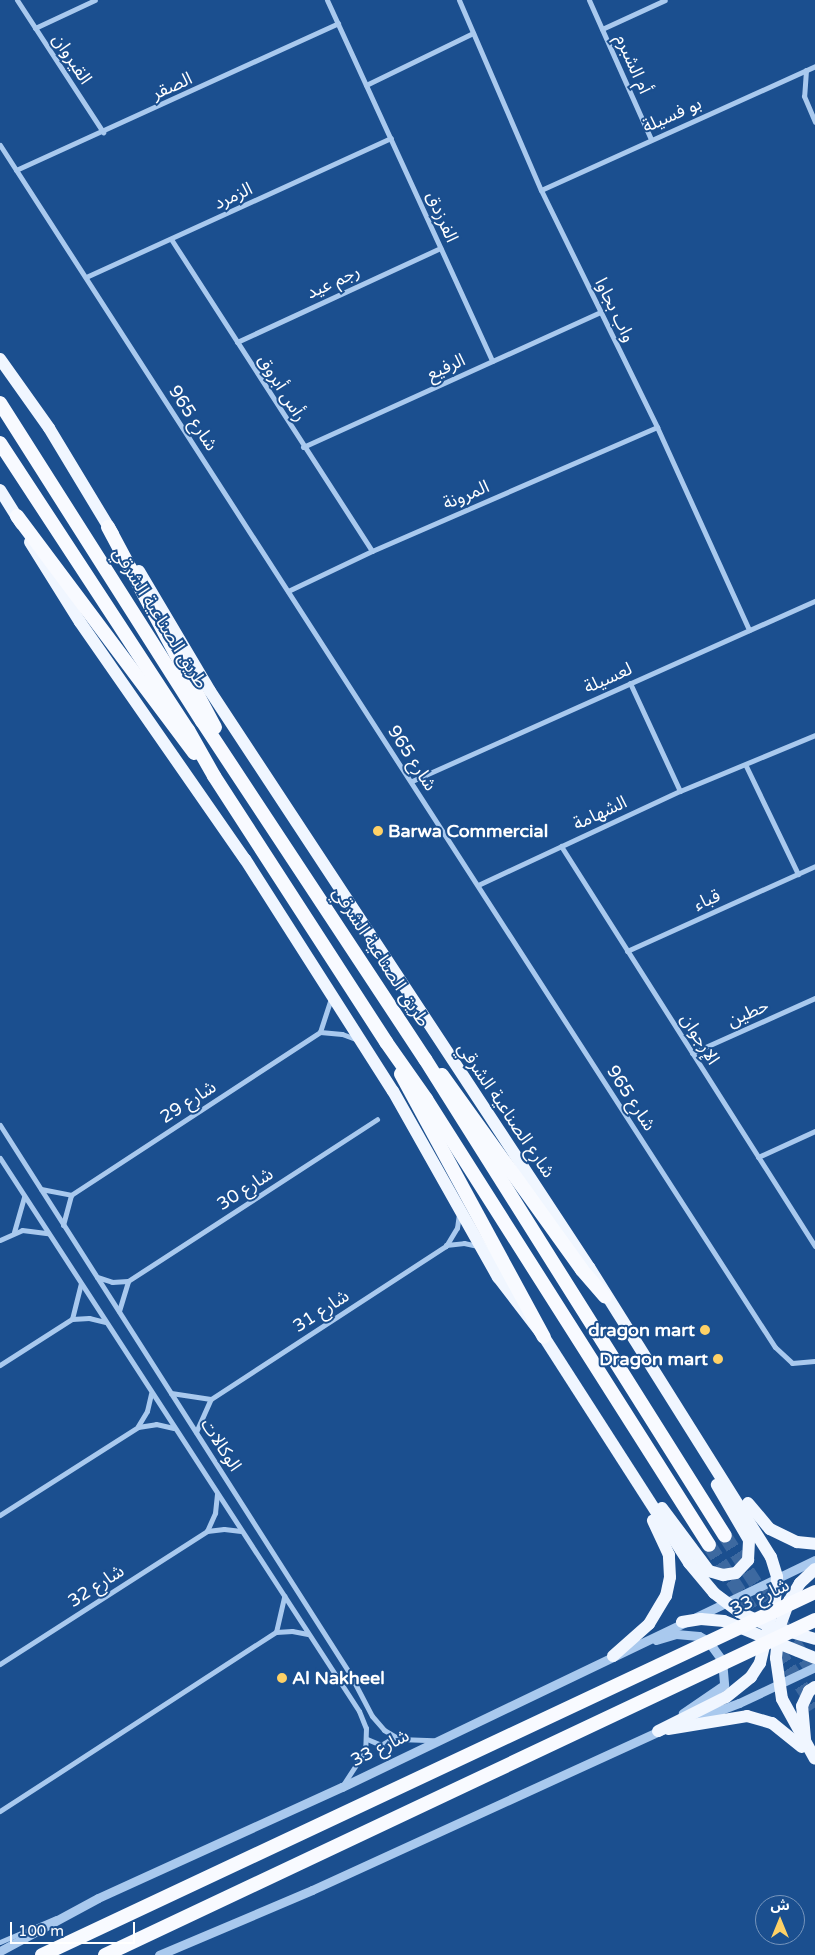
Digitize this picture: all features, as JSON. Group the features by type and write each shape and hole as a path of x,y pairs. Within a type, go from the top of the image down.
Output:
{"highway":[{"name":"طريق الصناعية الشرقي","path":"0,402 232,764 425,1059 725,1536"},
{"name":"طريق الصناعية الشرقي","path":"0,443 188,730 214,776 386,1042 426,1099 709,1545"},
{"path":"17,516 158,708 214,776"},
{"path":"108,528 124,563 210,716 232,764"},
{"path":"386,1042 416,1107 544,1337"},
{"path":"425,1059 445,1078 582,1270 604,1296"},
{"name":"شارع 33","path":"42,1955 381,1798 815,1592"},
{"path":"104,1955 677,1683 815,1620"}],"main road":[{"name":"طريق الصناعية الشرقي","path":"0,359 49,428 108,528 132,560 210,690 376,945"},
{"path":"0,490 80,622 197,787 363,1043 510,1294 544,1337 697,1574 726,1602 775,1627 815,1639"},
{"name":"شارع الصناعية الشرقي","path":"376,945 589,1267 604,1296"},
{"path":"604,1296 764,1543 777,1577 775,1627 772,1641 760,1663 740,1688 658,1731"},
{"path":"626,1464 709,1571 723,1575 736,1573 748,1560 749,1540 711,1474 689,1428"},
{"path":"689,1428 770,1529 797,1542 815,1544"},
{"path":"613,1656 655,1617 666,1596 670,1577 666,1545 626,1464"},
{"path":"775,1627 794,1591 815,1569"},
{"path":"682,1622 701,1619 724,1621 815,1658"},
{"path":"772,1641 778,1684 786,1709 815,1759"},
{"path":"806,1745 802,1706 809,1691 815,1687"},
{"path":"658,1731 733,1716 760,1718 783,1730 815,1759"}],"street":[{"name":"القيروان","path":"17,0 103,132"},
{"path":"35,28 95,0"},
{"name":"الفرزدق","path":"327,0 492,361"},
{"name":"واب بجاوا","path":"459,0 540,190 657,427 750,630"},
{"name":"أم الشبرم","path":"589,0 651,139"},
{"path":"602,29 665,0"},
{"name":"الصقر","path":"16,170 103,132 338,23"},
{"path":"366,85 473,33"},
{"name":"بو فسيلة","path":"540,190 815,66"},
{"path":"806,70 804,96 815,122"},
{"name":"الزمرد","path":"86,277 391,138"},
{"name":"شارع 965","path":"0,145 776,1347 792,1363 815,1362"},
{"name":"رأس أبروق","path":"171,239 303,447 372,551"},
{"name":"رجم عيد","path":"237,342 440,248"},
{"name":"الرفيع","path":"303,447 600,312"},
{"name":"المرونة","path":"288,591 372,551 657,427"},
{"name":"لعسيلة","path":"412,781 815,601"},
{"path":"630,684 680,791"},
{"name":"الشهامة","path":"478,885 680,791 746,766 815,735"},
{"path":"746,766 798,874"},
{"name":"الإرجوان","path":"561,846 815,1246"},
{"name":"قباء","path":"627,951 815,866"},
{"path":"332,996 320,1032 342,1034 363,1043"},
{"name":"حطين","path":"692,1053 815,998"},
{"name":"شارع 29","path":"71,1195 320,1032"},
{"name":"شارع 30","path":"128,1281 377,1119"},
{"name":"الوكالات","path":"0,1125 350,1674 372,1716 394,1737"},
{"path":"758,1156 815,1131"},
{"name":"الوكالات","path":"0,1158 241,1532 359,1710 367,1739"},
{"path":"41,1189 71,1195 63,1225"},
{"path":"14,1232 22,1214 24,1195"},
{"path":"446,1246 457,1228 458,1208"},
{"path":"0,1240 14,1232 31,1229 48,1233"},
{"path":"446,1246 464,1243 482,1249"},
{"name":"شارع 31","path":"211,1398 446,1246"},
{"path":"97,1276 112,1282 128,1281 119,1312"},
{"path":"72,1319 81,1284"},
{"path":"0,1365 72,1319 89,1318 106,1322"},
{"path":"138,1427 147,1410 151,1392"},
{"path":"171,1393 211,1398 196,1432"},
{"path":"0,1516 138,1427 156,1424 174,1428"},
{"path":"217,1494 207,1531 224,1529 241,1532"},
{"name":"شارع 32","path":"0,1664 207,1531"},
{"name":"شارع 33","path":"0,1951 61,1918 441,1740 682,1622 815,1560"},
{"path":"276,1632 284,1596"},
{"path":"0,1811 276,1632 292,1630 308,1634"},
{"path":"641,1643 676,1634 698,1636 714,1649 726,1672 726,1680 721,1689 658,1731"},
{"path":"159,1955 312,1890 658,1731 713,1714 815,1668"},
{"path":"342,1787 359,1763 367,1739 381,1745 394,1737 419,1742 441,1740"},
{"path":"0,1942 41,1922 61,1918"}],"tunnel":[{"path":"725,1536 815,1675"},
{"path":"709,1545 815,1707"}],"place":[{"name":"Barwa Commercial","path":"378,831"},
{"name":"dragon mart","path":"705,1330"},
{"name":"Dragon mart","path":"718,1359"},
{"name":"Al Nakheel","path":"282,1678"}]}
